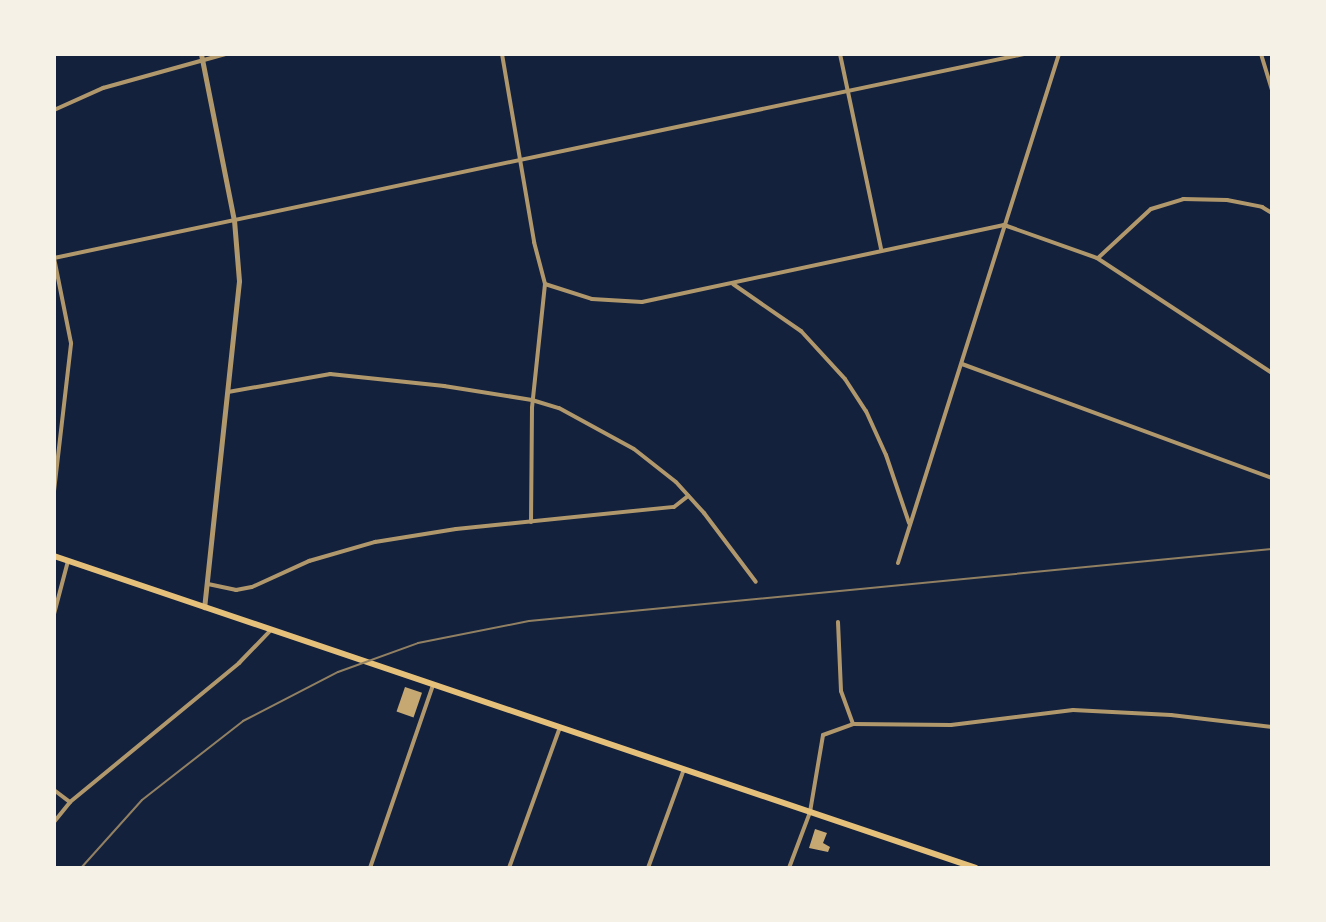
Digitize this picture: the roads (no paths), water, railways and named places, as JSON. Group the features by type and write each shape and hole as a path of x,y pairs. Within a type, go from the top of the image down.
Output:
{"main road":[{"path":"54,556 976,868"}],"street":[{"path":"54,110 103,88 202,56 226,54"},
{"path":"502,54 534,242 545,284 532,400 529,462 531,522"},
{"path":"840,54 881,249"},
{"path":"54,491 71,343 54,258 1024,54"},
{"path":"898,563 1059,54"},
{"path":"1261,54 1272,89"},
{"path":"202,56 234,220 239,281 204,607"},
{"path":"1097,258 1151,209 1183,199 1227,200 1262,207 1272,213"},
{"path":"545,284 592,299 642,302 1004,225 1097,258 1272,373"},
{"path":"733,284 801,331 845,379 866,411 886,455 910,525"},
{"path":"962,364 1272,478"},
{"path":"228,392 330,374 444,386 532,400 559,408 611,434 645,457 688,496 756,582"},
{"path":"208,584 236,590 252,587 309,561 375,542 456,529 674,507 688,496"},
{"path":"54,614 68,561"},
{"path":"838,622 841,691 853,724"},
{"path":"54,822 70,802 239,663 271,630"},
{"path":"370,868 433,685"},
{"path":"789,868 810,812 823,735 853,724 951,725 1073,710 1171,715 1272,727"},
{"path":"509,868 560,727"},
{"path":"648,868 684,769"},
{"path":"54,790 70,802"}],"railway":[{"path":"81,868 142,800 243,721 338,672 418,643 529,621 1272,549"}]}
